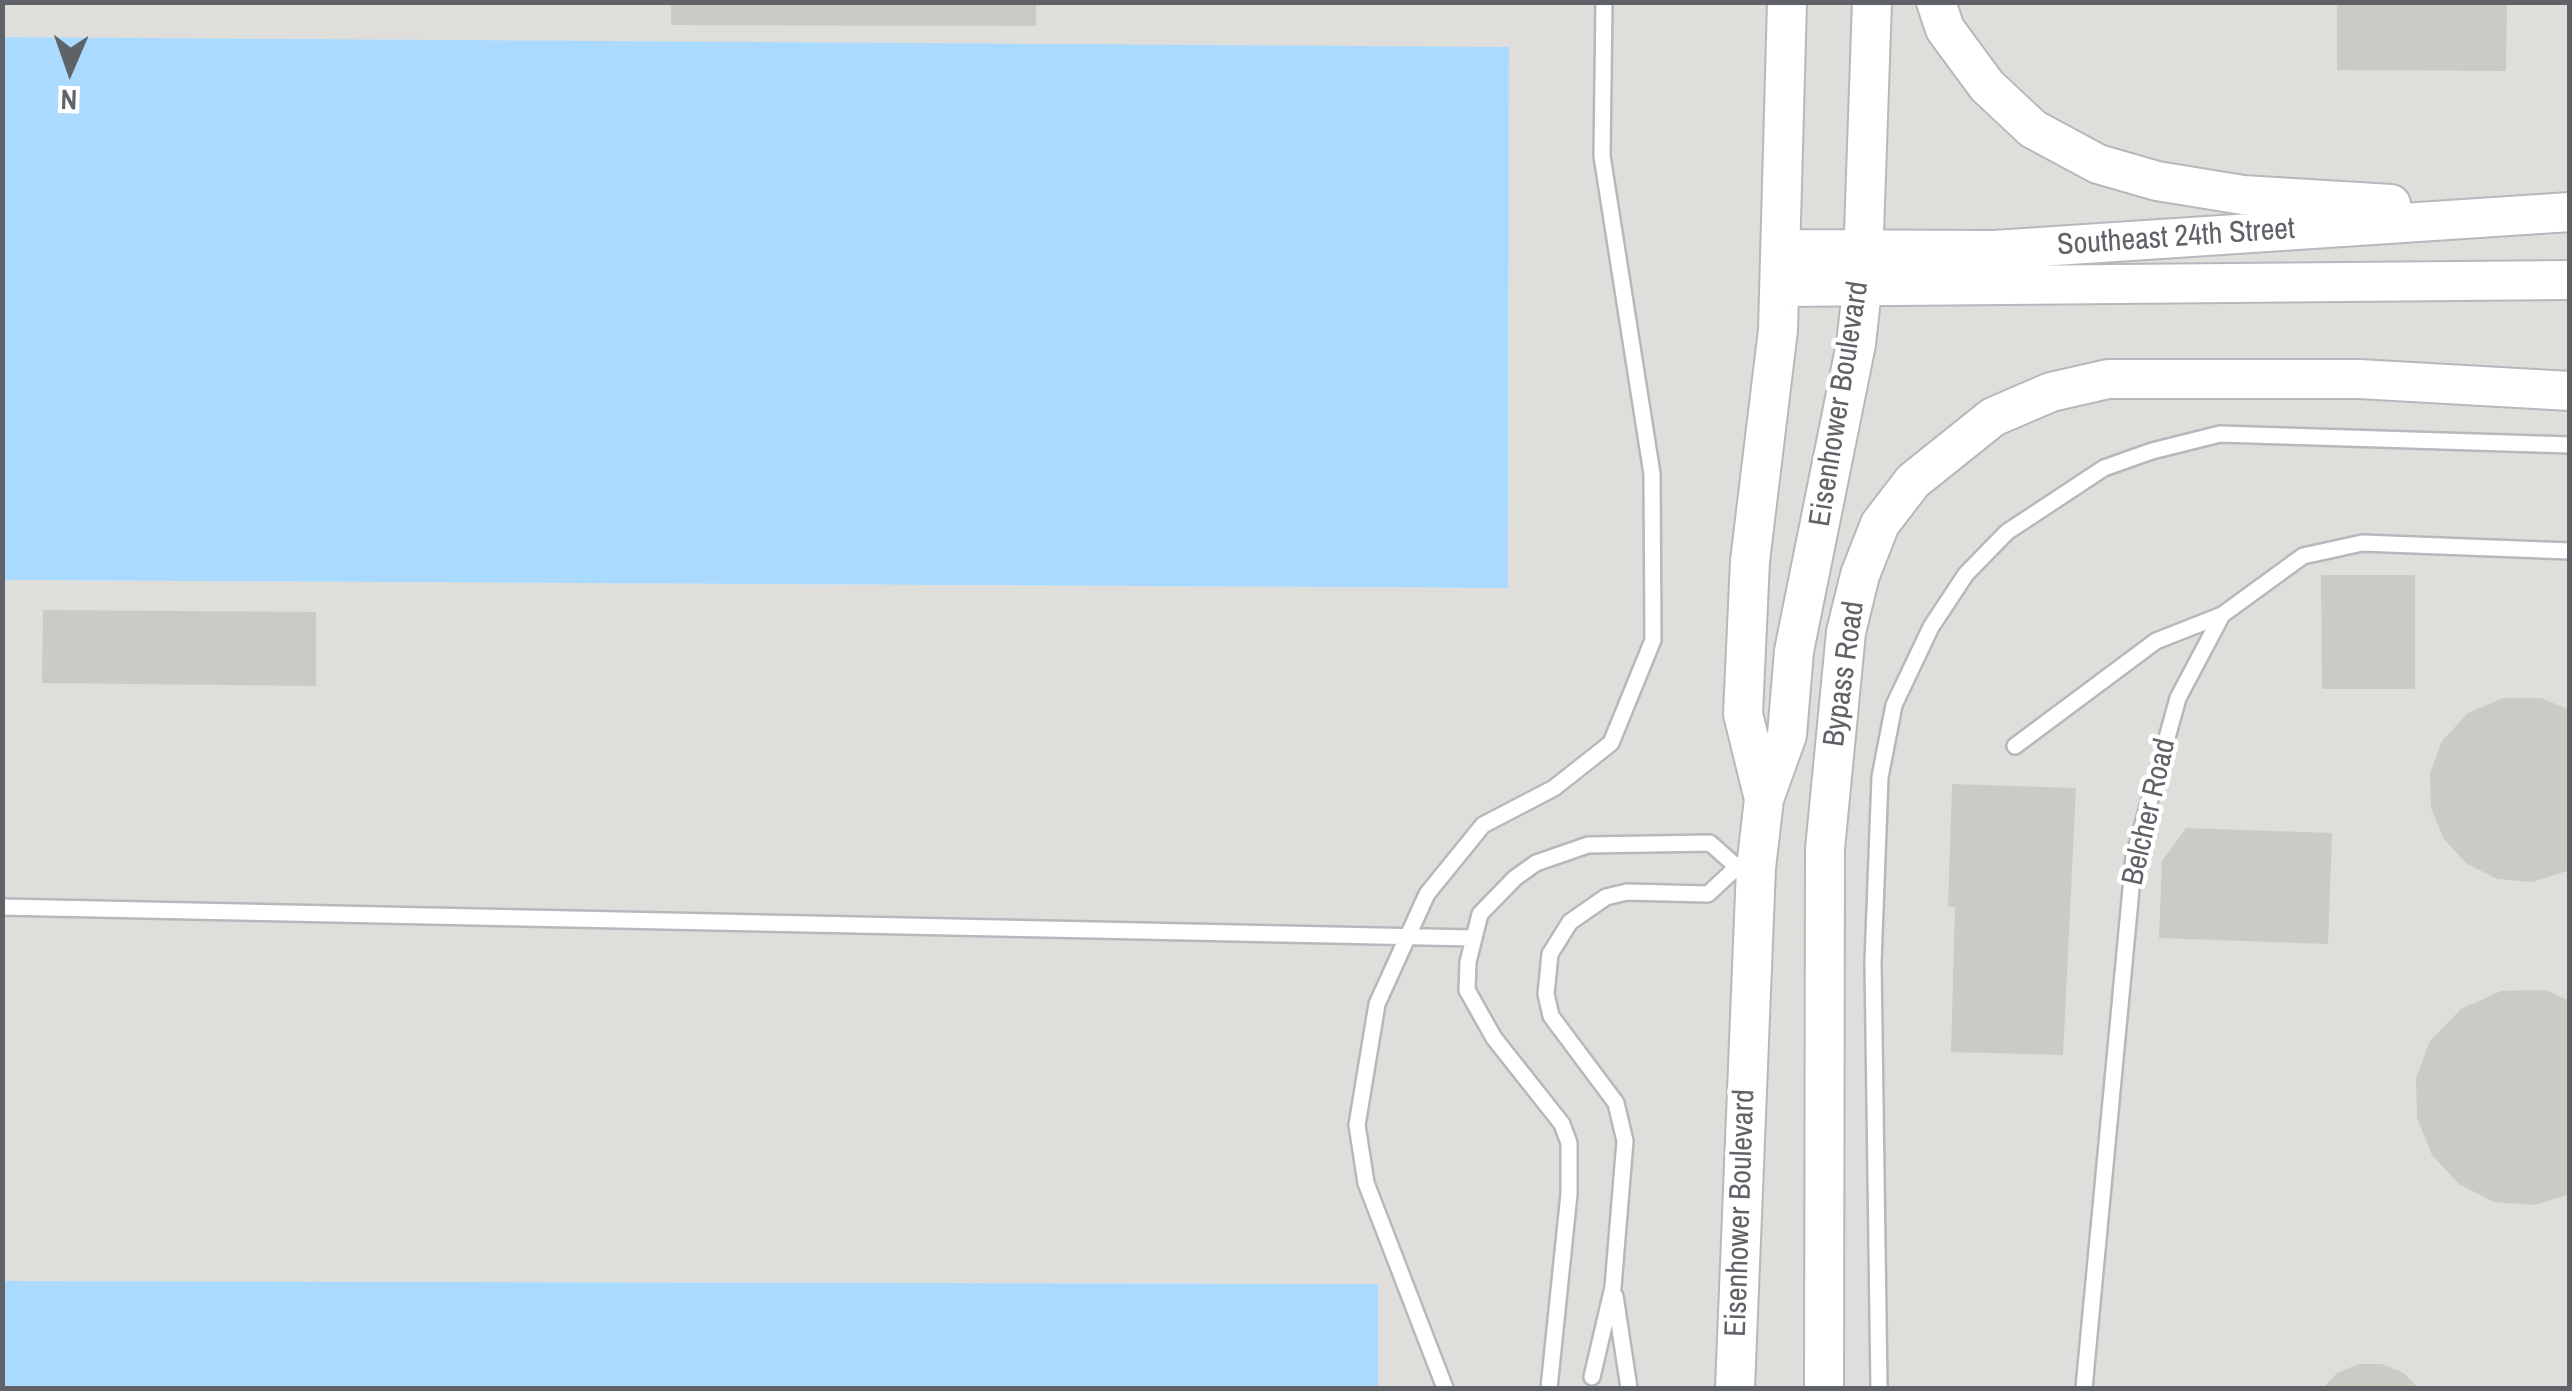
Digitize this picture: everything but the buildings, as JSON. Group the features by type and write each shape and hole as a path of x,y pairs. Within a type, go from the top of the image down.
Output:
{"street":[{"name":"Eisenhower Boulevard","path":"1764,799 1743,714 1750,561 1780,288 1787,2"},
{"name":"Eisenhower Boulevard","path":"1735,1388 1747,868 1764,799 1787,735 1794,651 1830,487 1862,290 1872,2"},
{"path":"1936,2 1945,29 1987,86 2033,129 2098,164 2157,181 2244,194 2552,213"},
{"name":"Southeast 24th Street","path":"1781,249 1994,250 2552,213"},
{"name":"Southeast 24th Street","path":"1780,288 2570,280"},
{"name":"Bypass Road","path":"1824,1388 1824,849 1846,632 1860,575 1880,524 1913,481 1992,417 2051,392 2108,379 2359,379 2570,391"}],"lane":[{"path":"1446,1388 1366,1183 1357,1125 1376,1004 1427,894 1482,825 1554,788 1612,743 1653,640 1652,474 1602,156 1604,2"},
{"path":"1880,1388 1873,945 1880,777 1894,705 1931,628 1966,574 2007,532 2104,468 2152,450 2220,434 2570,445"},
{"name":"Belcher Road","path":"2084,1388 2134,857 2178,698 2222,614 2302,556 2362,543 2570,551"},
{"path":"2014,746 2156,641 2222,614"},
{"path":"1549,1388 1569,1194 1569,1143 1543,1096 1477,1012 1467,990 1480,914 1515,878 1554,854 1588,845 1710,843 1747,868 1708,894 1627,892 1606,897 1570,922 1550,954 1546,994 1550,1016 1597,1075 1623,1122 1613,1287 1592,1377"},
{"path":"2,906 1473,938"},
{"path":"1613,1287 1629,1388"}],"shaded area":[{"path":"3,2 2569,3 2569,1388 1378,1388 1377,1284 3,1281 3,580 1508,588 1509,48 3,37"}],"water":[{"path":"3,37 1509,47 1508,588 3,580"},
{"path":"3,1281 1378,1284 1378,1388 3,1388"}]}
